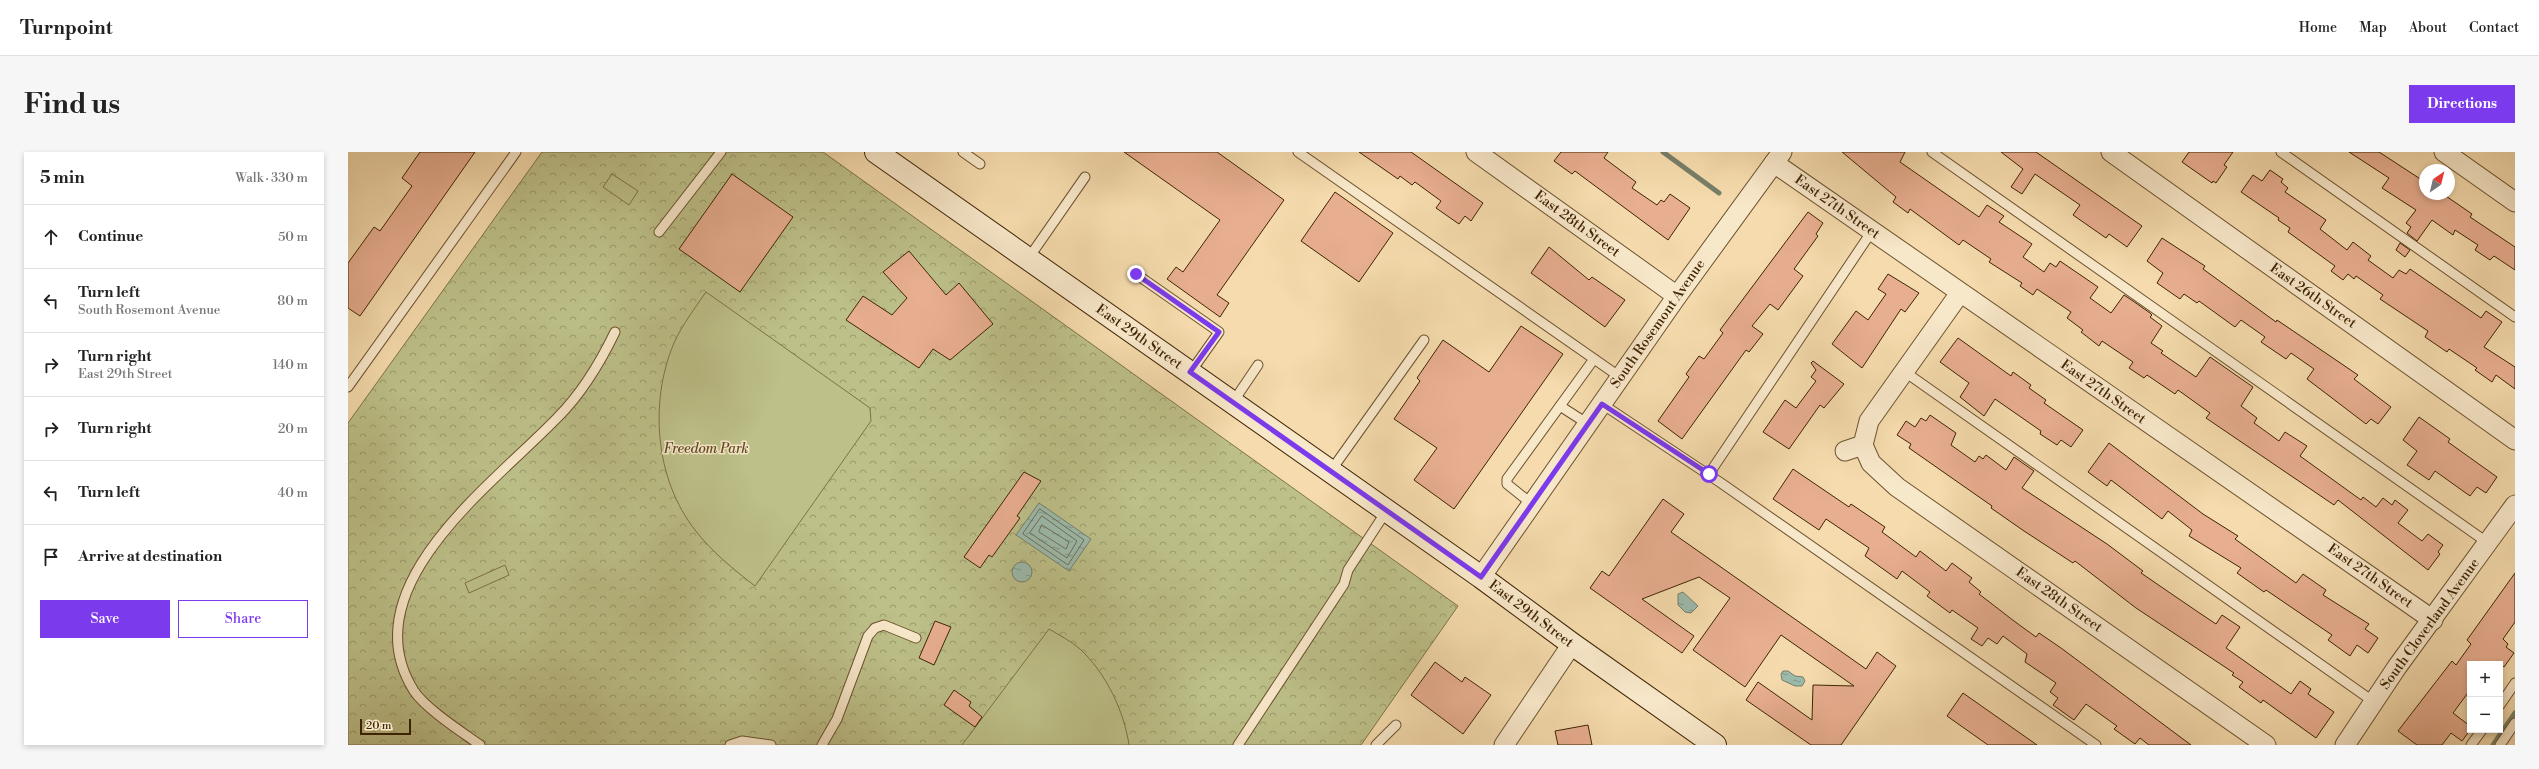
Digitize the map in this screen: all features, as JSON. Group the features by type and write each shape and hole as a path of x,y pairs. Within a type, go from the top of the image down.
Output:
{"street":[{"name":"East 28th Street","path":"1476,152 1677,296"},
{"name":"East 26th Street","path":"2111,152 2515,440"},
{"path":"2444,152 2515,202"},
{"name":"East 29th Street","path":"885,155 1330,472 1387,510 1715,745"},
{"name":"South Rosemont Avenue","path":"1481,577 1677,296 1778,158"},
{"name":"East 27th Street","path":"1778,158 1872,231 2433,620"},
{"path":"1845,451 1863,445 1865,429 1872,416 1905,372 1960,293"},
{"name":"East 28th Street","path":"1863,445 1871,463 1897,487 2266,745"},
{"name":"South Cloverland Avenue","path":"2346,745 2374,702 2515,505"},
{"path":"1504,745 1572,644"}],"lane":[{"path":"348,387 516,152"},
{"path":"659,232 721,152"},
{"path":"963,152 980,164"},
{"path":"1298,152 1620,377"},
{"path":"1932,152 2488,543"},
{"path":"2281,152 2515,317"},
{"path":"1028,258 1085,176"},
{"path":"1709,474 1872,231"},
{"path":"1136,274 1219,332 1190,372"},
{"path":"480,745 446,721 415,692 403,668 398,640 400,609 407,589 425,557 455,518 564,410 599,364 615,332"},
{"path":"1330,472 1424,340"},
{"path":"1532,504 1507,484 1507,479 1594,359"},
{"path":"1232,402 1258,365"},
{"path":"1905,372 2374,702"},
{"path":"1602,404 1709,474 2096,745"},
{"path":"1560,406 1588,424"},
{"path":"1238,745 1344,584 1348,570 1387,510"},
{"path":"822,745 840,712 868,636 875,628 884,625 916,638"},
{"path":"2503,700 2515,683"},
{"path":"2500,745 2515,723"},
{"path":"1376,745 1396,725"},
{"path":"2471,745 2480,733"},
{"path":"730,745 742,741 771,745"}],"green space":[{"name":"Freedom Park","path":"542,152 823,152 1458,606 1361,745 348,745 348,423"},
{"path":"612,174 638,191 629,205 603,187"},
{"path":"706,292 870,408 871,421 755,586 716,553 695,530 682,510 671,488 664,464 660,440 659,415 661,390 666,366 677,336"},
{"path":"505,565 509,575 469,593 465,583"},
{"path":"1049,629 1080,649 1098,669 1106,681 1118,706 1127,732 1129,745 962,745"}],"water":[{"path":"1039,503 1091,539 1069,571 1016,535"},
{"path":"1018,562 1026,562 1032,568 1032,576 1026,582 1018,582 1012,576 1012,568"},
{"path":"1683,592 1698,606 1691,613 1685,612 1678,605 1678,594"},
{"path":"1783,671 1788,671 1795,676 1803,677 1805,681 1802,686 1795,686 1782,680 1781,674"}],"building":[{"path":"420,152 475,152 360,316 348,308 348,263 374,227 380,231 412,186 402,178"},
{"path":"1124,152 1217,152 1284,200 1217,295 1229,303 1220,317 1167,279 1176,267 1183,272 1220,220"},
{"path":"1359,152 1411,152 1483,203 1471,221 1465,216 1459,224 1436,208 1441,201 1415,182 1412,185 1400,176 1398,179"},
{"path":"1561,152 1608,152 1604,158 1636,182 1632,188 1657,205 1661,200 1664,202 1670,194 1690,208 1668,240 1575,171 1572,174 1554,161"},
{"path":"1842,152 1905,152 1900,162 1979,217 1987,205 2004,216 1999,222 2032,244 2023,257 2044,272 2050,263 2056,267 2060,261 2098,287 2090,298 2111,313 2124,295 2133,301 2150,313 2152,315 2150,317 2162,326 2151,343 2163,351 2161,353 2196,377 2210,357 2253,387 2241,406 2257,418 2254,423 2279,441 2285,432 2307,446 2300,456 2361,500 2363,497 2376,507 2383,498 2392,505 2395,500 2408,510 2398,523 2422,541 2428,534 2443,545 2438,552 2440,554 2428,570 2338,500 2334,505 2206,418 2210,413 2178,390 2175,394 2147,375 2144,378 2129,368 2133,362 2102,341 2099,346 2081,332 2083,330 2067,318 2071,312 2037,289 2033,295 2020,286 2022,283 1989,262 1991,259 1963,240 1959,245 1910,209 1908,213 1893,202 1896,197"},
{"path":"2001,152 2036,152 2142,226 2127,247 2109,234 2106,238 2073,215 2080,205 2035,174 2022,194 2011,187 2023,169"},
{"path":"2189,152 2233,152 2224,165 2227,167 2216,183 2213,181 2212,183 2182,162"},
{"path":"2349,152 2379,152 2419,178 2419,200 2452,200 2472,214 2470,217 2515,247 2515,270 2494,256 2490,260 2475,250 2478,245 2455,230 2453,235 2432,220 2417,241 2407,233 2411,227 2406,223 2416,210 2382,188 2389,178"},
{"path":"2270,170 2283,179 2281,182 2288,188 2285,192 2326,220 2320,229 2347,250 2353,242 2371,256 2368,260 2393,278 2399,270 2406,274 2410,269 2481,318 2486,311 2502,322 2484,347 2515,367 2515,389 2496,375 2492,382 2475,370 2477,368 2449,349 2447,352 2425,337 2428,331 2380,299 2383,295 2356,276 2354,279 2348,274 2343,280 2331,271 2335,266 2288,232 2290,228 2278,220 2279,218 2241,192 2253,175 2262,181"},
{"path":"732,174 793,217 740,292 679,249"},
{"path":"1335,192 1393,233 1359,282 1301,241"},
{"path":"1808,212 1823,223 1816,234 1818,236 1794,269 1803,276 1778,310 1770,304 1752,326 1763,334 1749,352 1746,350 1682,439 1658,421 1689,377 1686,374 1699,356 1704,359 1723,333 1720,330"},
{"path":"2162,238 2205,266 2203,269 2276,322 2277,320 2358,375 2354,379 2391,407 2378,424 2371,419 2366,424 2307,379 2314,369 2291,353 2286,359 2261,342 2265,337 2241,320 2235,327 2199,301 2197,303 2184,294 2180,299 2157,283 2163,273 2147,261"},
{"path":"2400,243 2410,250 2405,257 2396,250"},
{"path":"1549,247 1589,280 1592,277 1625,300 1605,327 1531,273"},
{"path":"909,251 946,295 959,283 993,324 950,360 933,349 919,368 846,320 863,296 892,315 907,298 883,272"},
{"path":"1888,274 1919,293 1905,312 1901,309 1862,368 1832,344 1856,311 1868,320 1886,294 1878,289"},
{"path":"1521,326 1563,354 1454,509 1414,480 1437,448 1394,419 1420,381 1417,378 1443,340 1489,372"},
{"path":"1958,338 2011,376 2013,372 2031,385 2029,388 2046,400 2044,403 2083,430 2071,447 2061,440 2057,445 2040,434 2041,431 1995,399 1984,416 1960,397 1969,383 1940,362"},
{"path":"1813,361 1844,384 1824,408 1820,405 1789,449 1763,432 1785,400 1796,408 1816,381 1811,377 1816,370 1811,363"},
{"path":"1930,415 1956,433 1951,445 1975,462 1979,456 1983,459 1986,455 2006,470 2014,457 2034,471 2022,488 2107,544 2143,571 2141,573 2216,624 2222,615 2240,627 2226,648 2291,694 2300,681 2311,689 2308,694 2334,712 2316,738 2263,700 2261,703 2239,687 2243,682 2232,675 2234,673 2136,608 2075,561 2073,563 2024,531 1991,508 1992,506 1909,448 1911,444 1897,435 1906,421 1915,427 1921,418 1926,421"},
{"path":"2419,417 2450,439 2448,442 2497,477 2486,493 2477,487 2470,496 2435,471 2429,480 2407,465 2417,451 2403,440"},
{"path":"2109,443 2203,514 2238,536 2235,539 2296,583 2303,574 2326,590 2323,595 2369,624 2365,629 2378,638 2368,653 2357,645 2350,656 2328,640 2332,635 2266,590 2264,592 2237,573 2241,568 2189,536 2192,530 2168,511 2162,519 2111,480 2107,486 2088,472"},
{"path":"1793,469 1849,507 1851,504 1885,527 1882,532 1916,557 1920,551 1946,571 1952,563 1972,578 1969,582 1981,592 1979,594 2014,621 2036,637 2039,633 2061,648 2191,745 2149,745 2140,738 2135,744 2114,729 2117,726 2086,704 2074,720 2053,705 2058,698 2050,692 2056,683 2025,662 2027,654 2003,636 1997,644 1988,638 1982,646 1971,639 1978,628 1952,610 1950,613 1927,596 1930,592 1902,571 1897,579 1865,556 1869,548 1826,519 1819,530 1773,499"},
{"path":"1024,472 1041,481 1017,516 1020,518 992,557 989,555 980,568 964,557"},
{"path":"1663,499 1684,514 1671,532 1866,669 1877,652 1896,666 1841,745 1811,745 1746,700 1758,682 1812,720 1813,685 1854,686 1781,635 1745,687 1693,650 1730,598 1699,577 1642,599 1694,636 1682,653 1590,588 1602,571 1609,576"},
{"path":"2515,573 2515,622 2503,639 2508,644 2506,647 2514,653 2504,667 2503,661 2467,661 2467,694 2453,713 2467,724 2468,733 2462,741 2451,733 2442,745 2417,745 2398,731 2452,661 2456,665 2471,644 2467,640"},
{"path":"935,621 951,627 934,665 919,658"},
{"path":"1435,662 1462,682 1465,677 1491,695 1463,734 1411,695"},
{"path":"954,690 971,702 969,706 982,717 975,727 944,705"},
{"path":"1963,693 2037,745 1988,745 1947,716"},
{"path":"1588,725 1592,745 1558,745 1555,731"}],"waterway":[{"path":"1663,152 1719,193"},
{"path":"2493,745 2515,713"}],"route":[{"path":"1136,274 1219,332 1190,372 1481,577 1602,404 1709,474"}]}
